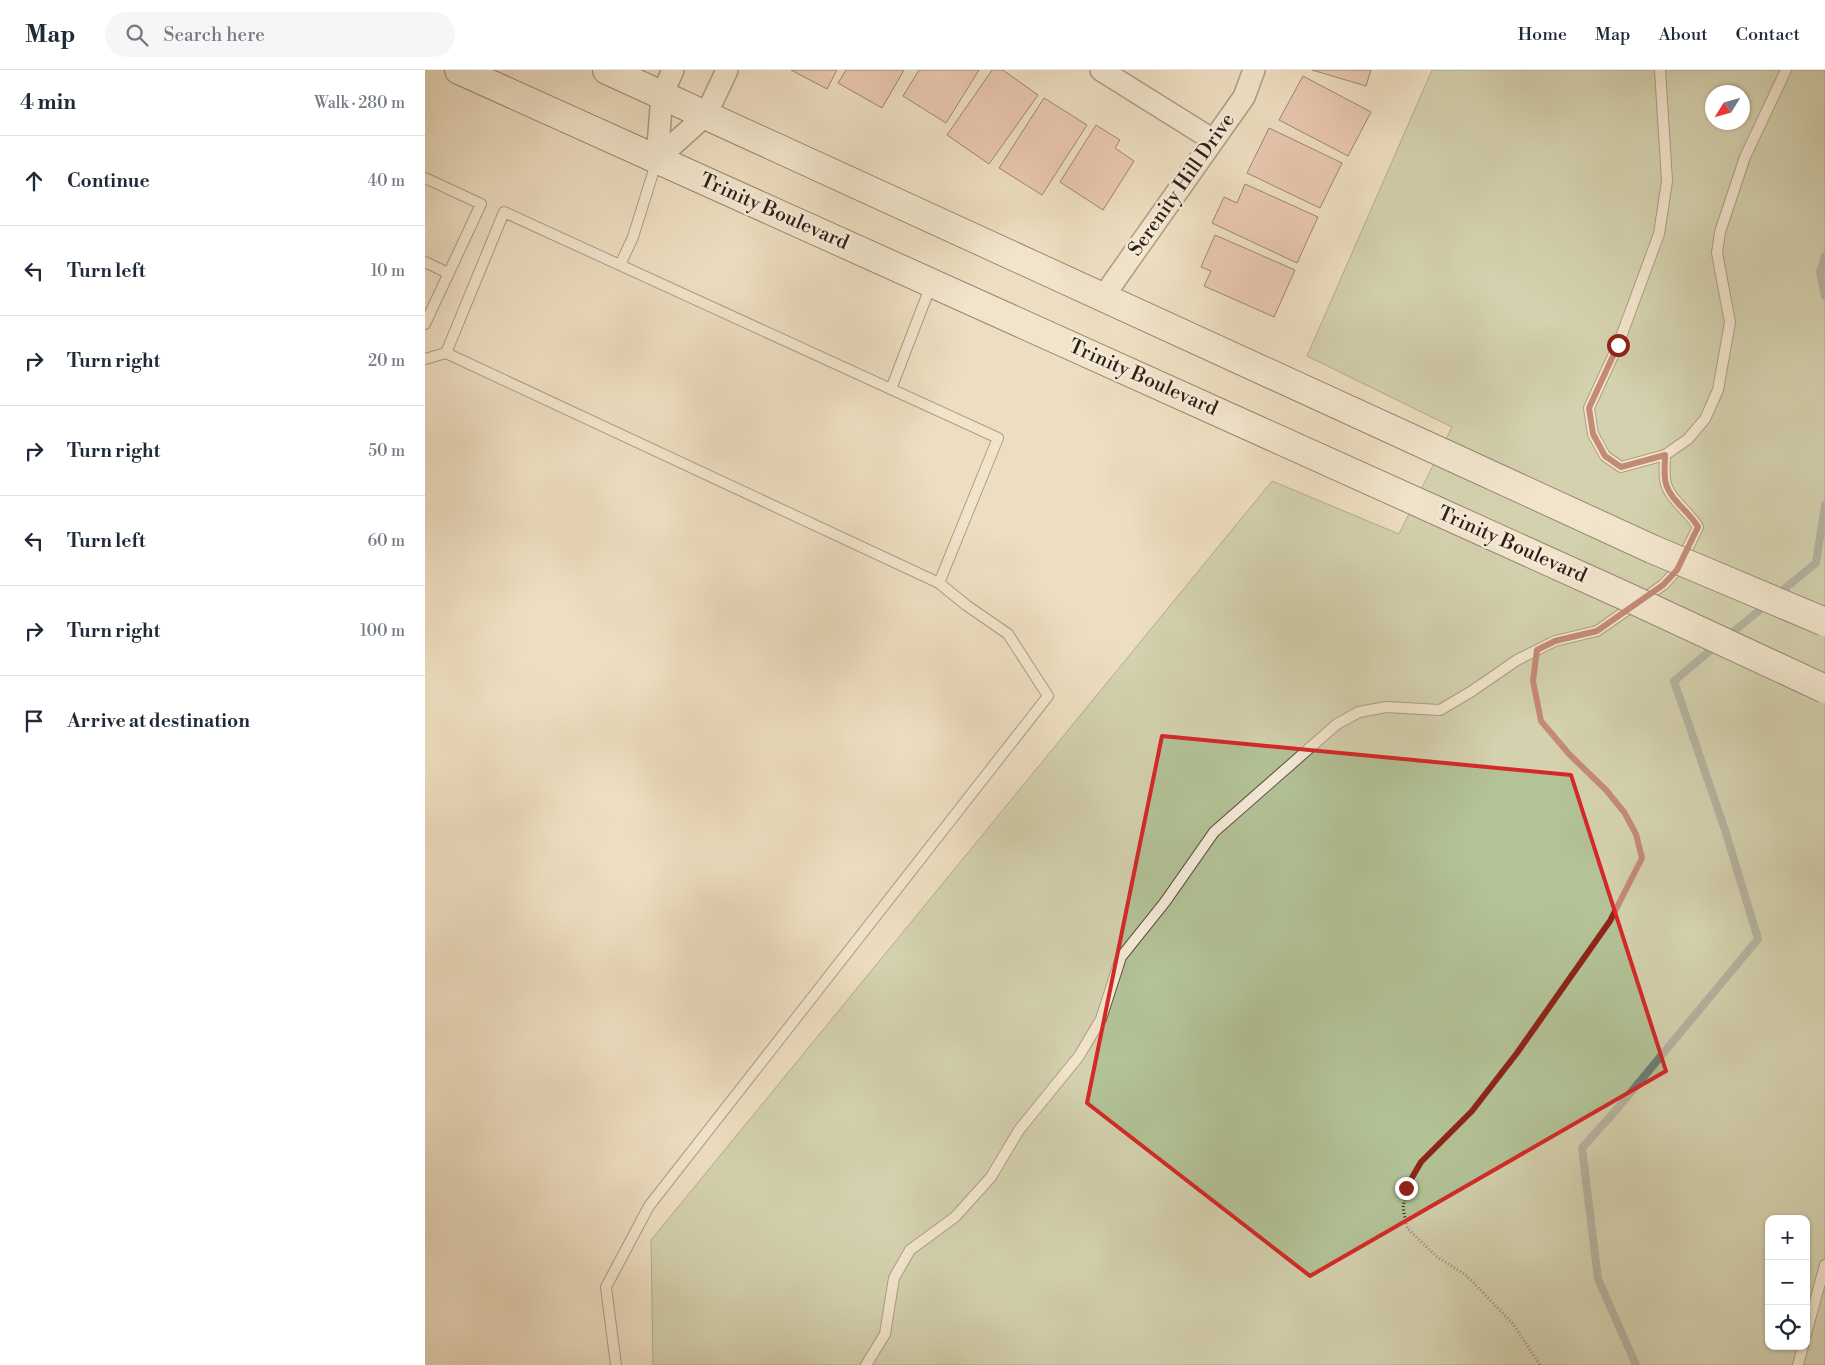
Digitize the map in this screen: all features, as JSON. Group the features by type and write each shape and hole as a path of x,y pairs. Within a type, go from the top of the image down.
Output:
{"main road":[{"name":"Trinity Boulevard","path":"459,70 1625,596 1825,689"},
{"path":"607,70 1652,548 1825,622"}],"street":[{"path":"657,159 663,95 673,70"},
{"path":"657,159 705,115 727,70"},
{"path":"1101,70 1213,140"},
{"name":"Serenity Hill Drive","path":"1103,297 1244,97 1254,70"}],"lane":[{"path":"1660,70 1667,181 1659,234 1618,345 1589,408 1593,434 1605,456 1621,467 1665,455 1689,440 1705,419 1718,390 1730,322 1717,253 1720,232 1745,157 1786,70"},
{"path":"620,265 633,237 657,159"},
{"path":"425,178 481,204 425,324"},
{"path":"447,353 504,212 998,438 939,583"},
{"path":"425,262 449,273"},
{"path":"891,389 931,283"},
{"path":"425,359 447,353 939,583 966,605 1009,634 1048,696 649,1206 606,1287 616,1365"},
{"path":"866,1365 885,1334 894,1278 910,1250 955,1217 985,1184 1019,1130 1079,1056 1101,1019 1121,957 1165,902 1214,832 1337,724 1359,712 1386,707 1440,710 1473,691 1517,660 1555,641 1597,631 1663,585 1677,570 1698,527 1672,495 1665,481 1665,455"},
{"path":"1810,1319 1825,1265"},
{"path":"1798,1365 1802,1350"}],"path":[{"path":"1537,650 1533,681 1541,721 1569,754 1606,790 1624,812 1636,834 1642,858 1610,921 1517,1053 1472,1111 1421,1162 1406,1188 1403,1208 1407,1228 1436,1256 1467,1276 1513,1324 1540,1365"}],"highlighted area":[{"path":"1162,736 1571,775 1666,1071 1310,1276 1087,1103"}],"green space":[{"path":"1432,70 1825,70 1825,1365 653,1365 651,1240 1272,481 1399,534 1452,427 1307,356"}],"building":[{"path":"791,70 837,70 827,89"},
{"path":"846,70 904,70 882,108 838,83"},
{"path":"919,70 979,70 946,123 903,96"},
{"path":"992,70 1003,70 1038,95 989,164 947,135"},
{"path":"1312,70 1371,70 1366,86"},
{"path":"1303,76 1371,112 1348,156 1279,120"},
{"path":"1044,98 1087,125 1042,195 999,168"},
{"path":"1096,125 1120,140 1115,148 1134,161 1103,210 1060,182"},
{"path":"1269,128 1342,163 1320,208 1247,173"},
{"path":"1245,184 1318,217 1297,263 1212,223 1224,197 1237,203"},
{"path":"1215,235 1295,270 1274,317 1204,286 1211,271 1201,267"}],"waterway":[{"path":"1825,256 1820,272 1825,296"},
{"path":"1777,595 1816,563 1825,505"},
{"path":"1727,637 1767,604"},
{"path":"1636,1365 1598,1279 1582,1148 1617,1109 1758,939 1725,830 1674,681 1718,644"}],"route":[{"path":"1406,1188 1421,1162 1472,1111 1517,1053 1553,999 1610,921 1642,858 1636,834 1624,812 1606,790 1569,754 1541,721 1533,681 1537,650 1555,641 1597,631 1663,585 1677,570 1698,527 1672,495 1665,481 1665,455 1621,467 1605,456 1593,434 1589,408 1618,345"}]}
